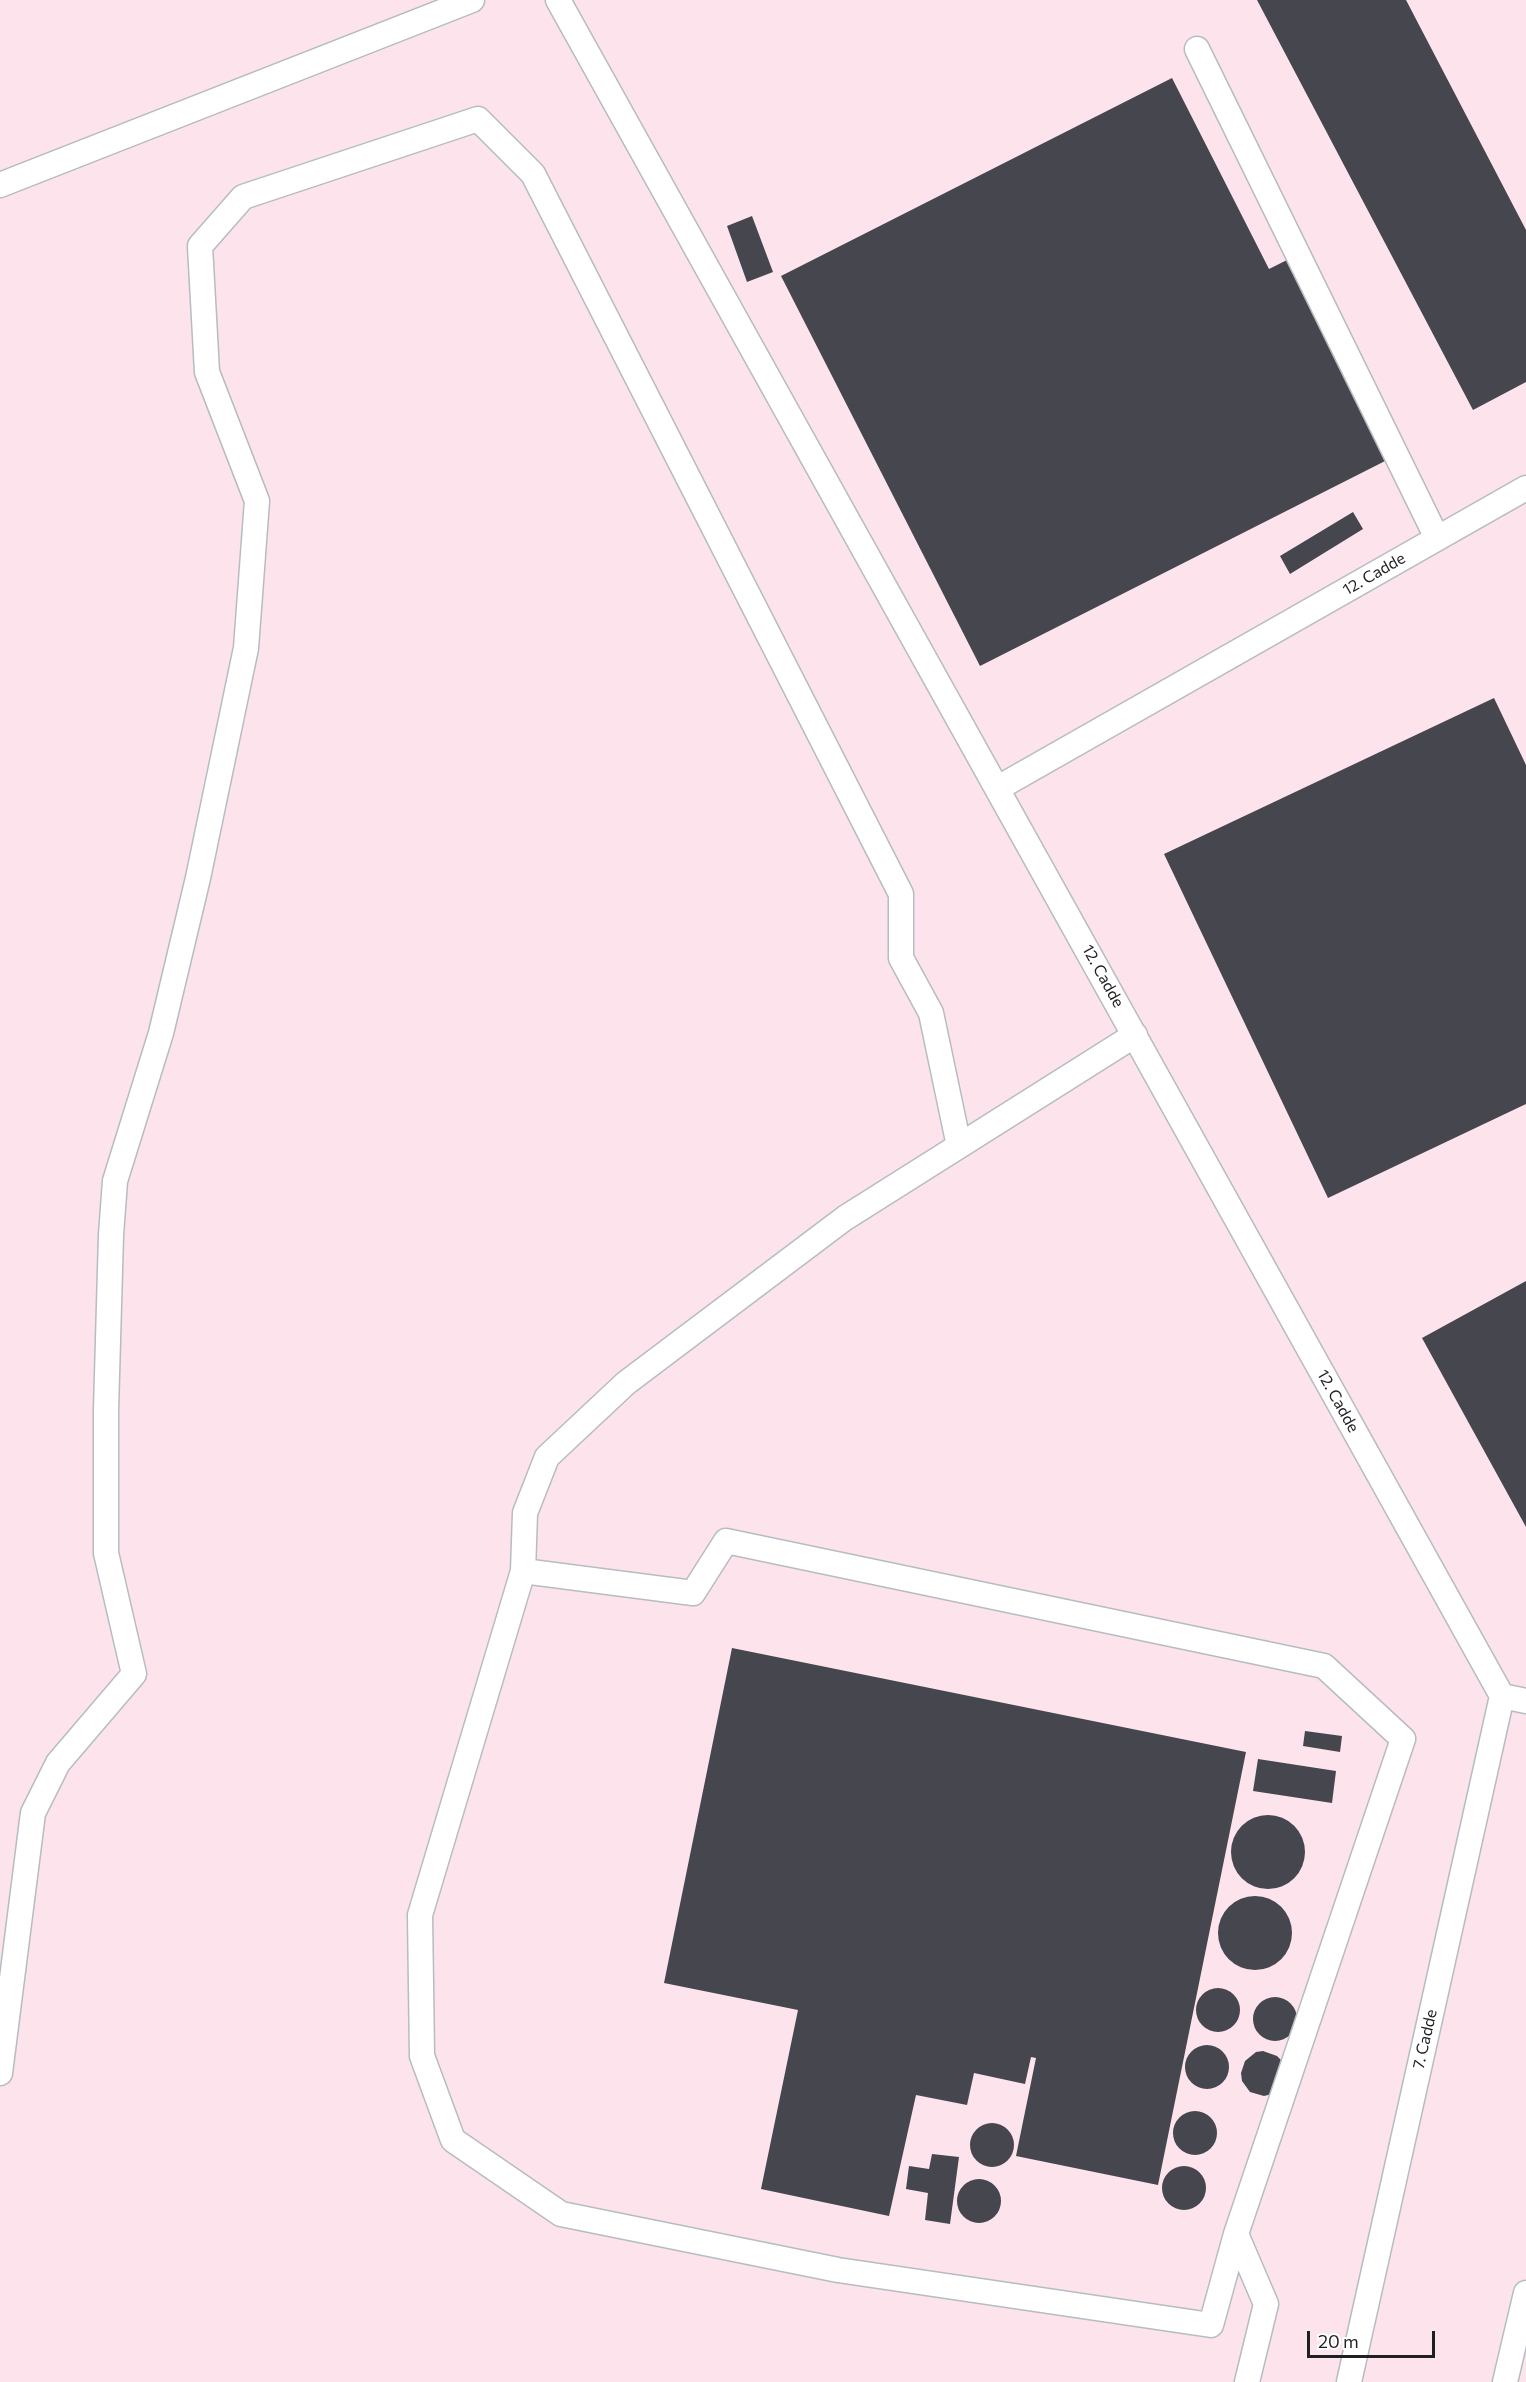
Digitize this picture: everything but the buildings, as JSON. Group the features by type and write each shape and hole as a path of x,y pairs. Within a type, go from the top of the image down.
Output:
{"lane":[{"path":"0,185 472,0"},
{"path":"558,0 998,788"},
{"path":"1197,48 1437,538"},
{"path":"0,2073 33,1813 58,1762 134,1674 106,1553 106,1410 111,1235 115,1180 161,1032 198,878 246,648 257,501 207,372 200,246 243,196 478,119 533,174 901,894 901,958 931,1013 959,1146"},
{"name":"12. Cadde","path":"1502,1696 998,788 1525,490"},
{"path":"523,1571 693,1593 726,1541 1324,1666 1403,1739 1236,2234 1211,2325 838,2270 561,2214 453,2140 422,2056 420,1916 523,1571 525,1513 547,1457 626,1383 845,1218 1135,1035"},
{"path":"1502,1696 1526,1701"},
{"name":"7. Cadde","path":"1349,2382 1502,1696"},
{"path":"1236,2234 1266,2304 1247,2382"},
{"path":"1505,2382 1526,2293"}],"shaded area":[{"path":"0,0 1526,0 1526,2382 0,2382"}]}
